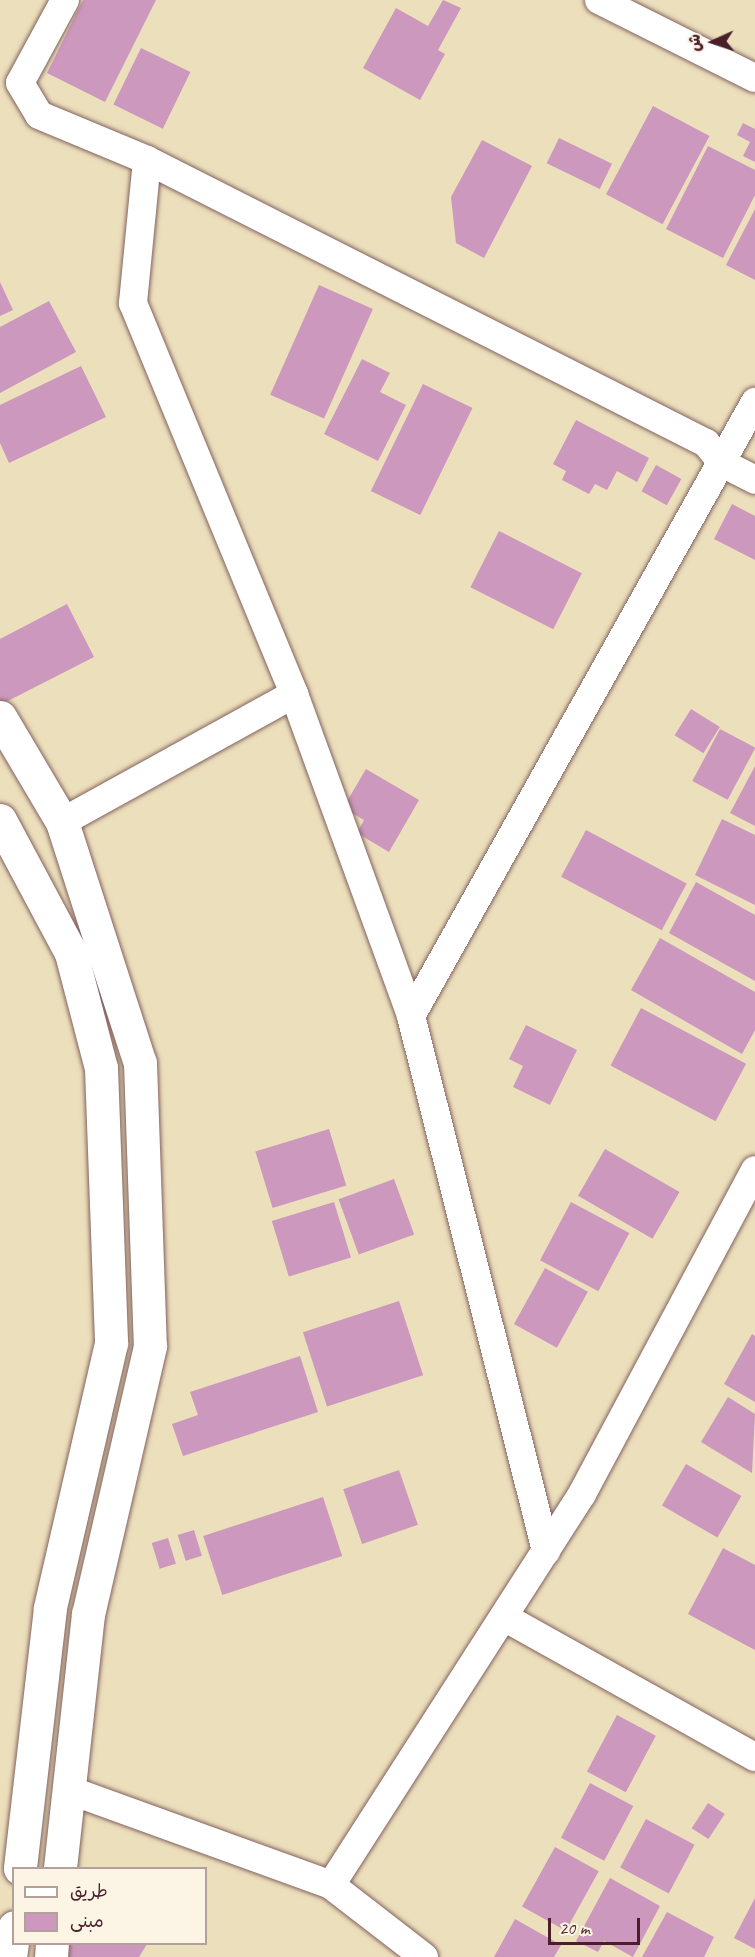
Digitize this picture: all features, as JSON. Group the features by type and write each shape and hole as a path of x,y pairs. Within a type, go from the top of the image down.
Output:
{"street":[{"path":"65,0 20,83 39,115 147,160 706,443 722,463 755,480"},
{"path":"598,0 755,78"},
{"path":"147,160 133,303 294,694 411,1016 546,1551"},
{"path":"411,1016 755,402"},
{"path":"62,822 294,694"},
{"path":"0,717 62,822 140,1063 150,1346 88,1614 60,1867"},
{"path":"0,820 71,953 101,1068 111,1343 50,1608 20,1867"},
{"path":"332,1885 582,1494 755,1170"},
{"path":"504,1617 755,1757"},
{"path":"69,1790 332,1885 424,1957"},
{"path":"10,1957 12,1942"}],"building":[{"path":"83,0 156,0 105,102 47,73"},
{"path":"443,0 461,8 438,50 445,54 420,100 363,68 396,8 428,26"},
{"path":"141,48 190,72 163,129 113,105"},
{"path":"653,106 710,136 663,224 606,194"},
{"path":"743,123 755,129 755,162 743,156 750,142 737,135"},
{"path":"559,138 612,164 600,189 547,163"},
{"path":"482,140 532,166 484,258 456,243 451,197"},
{"path":"708,146 755,170 755,195 723,258 666,229"},
{"path":"755,209 755,280 726,265"},
{"path":"0,282 13,310 0,316"},
{"path":"319,285 373,309 324,419 270,395"},
{"path":"49,301 76,352 0,393 0,327"},
{"path":"362,359 390,373 380,392 406,405 378,461 324,434"},
{"path":"81,366 106,417 9,463 0,443 0,405"},
{"path":"423,384 472,408 420,515 371,491"},
{"path":"576,420 649,458 637,482 617,471 607,490 595,484 589,494 562,480 566,471 553,464"},
{"path":"656,465 681,479 667,505 641,491"},
{"path":"732,504 755,516 755,560 714,539"},
{"path":"499,531 582,573 553,629 470,587"},
{"path":"67,604 94,657 0,705 0,639"},
{"path":"691,709 720,727 703,753 675,735"},
{"path":"720,729 755,748 728,800 692,781"},
{"path":"755,766 755,826 730,813"},
{"path":"366,769 419,800 389,852 357,833 364,820 343,808"},
{"path":"722,819 755,835 755,905 695,875"},
{"path":"586,830 687,884 662,930 561,877"},
{"path":"696,882 755,915 755,981 669,933"},
{"path":"660,938 755,992 755,1030 742,1054 631,990"},
{"path":"641,1008 746,1064 716,1121 610,1065"},
{"path":"526,1025 577,1050 550,1105 513,1087 523,1066 509,1059"},
{"path":"329,1129 346,1185 273,1208 255,1152"},
{"path":"605,1149 679,1192 652,1239 578,1196"},
{"path":"394,1179 414,1234 359,1255 339,1199"},
{"path":"334,1202 351,1257 289,1276 272,1221"},
{"path":"571,1202 629,1233 598,1291 540,1260"},
{"path":"545,1268 588,1292 557,1348 514,1324"},
{"path":"399,1301 423,1375 327,1406 303,1332"},
{"path":"752,1334 755,1336 755,1402 724,1384"},
{"path":"300,1356 318,1412 183,1456 172,1424 198,1415 190,1392"},
{"path":"728,1397 755,1414 752,1473 701,1442"},
{"path":"686,1464 741,1496 717,1538 662,1506"},
{"path":"399,1470 418,1525 362,1544 343,1489"},
{"path":"323,1497 342,1556 222,1595 203,1536"},
{"path":"194,1530 202,1556 186,1561 178,1535"},
{"path":"168,1538 176,1564 160,1569 152,1543"},
{"path":"723,1548 755,1565 755,1650 688,1614"},
{"path":"617,1715 656,1736 626,1792 587,1772"},
{"path":"590,1783 633,1806 604,1861 561,1838"},
{"path":"708,1803 725,1814 708,1839 692,1828"},
{"path":"646,1819 695,1845 669,1893 620,1868"},
{"path":"555,1847 599,1871 566,1931 522,1906"},
{"path":"610,1878 660,1906 633,1957 604,1941 598,1952 576,1941"},
{"path":"755,1898 755,1949 734,1938"},
{"path":"667,1912 714,1937 704,1957 642,1957"},
{"path":"515,1919 561,1945 554,1957 494,1957"},
{"path":"65,1945 146,1945 139,1957 69,1957 61,1952"}]}
